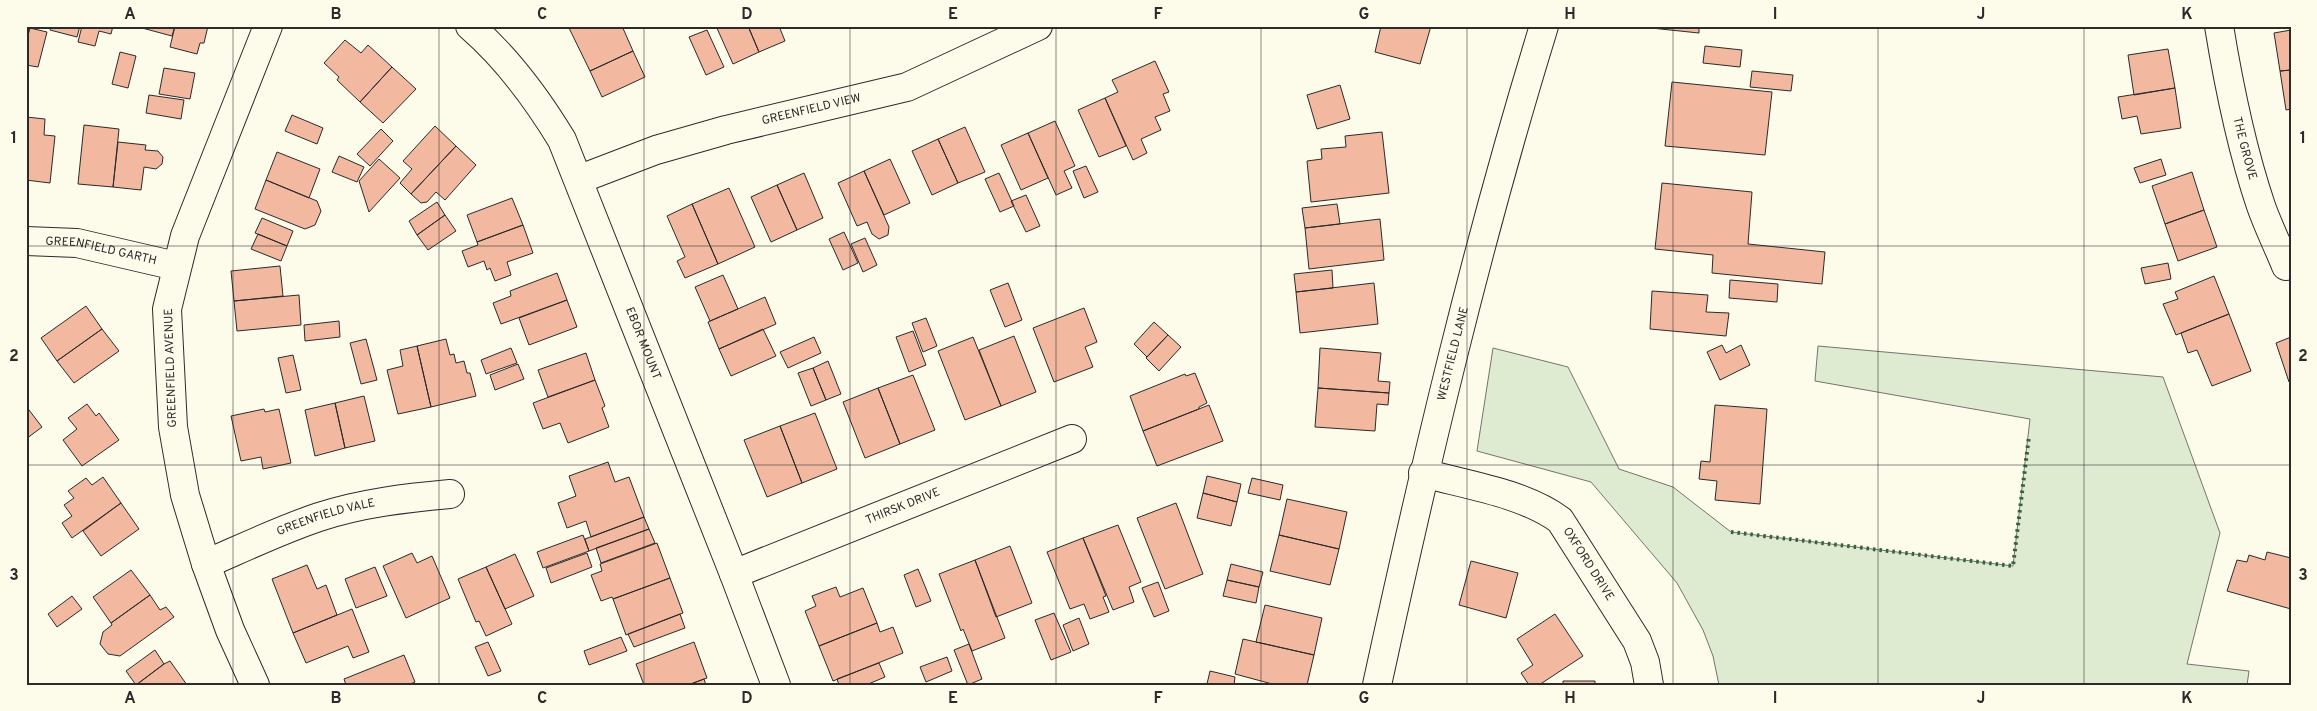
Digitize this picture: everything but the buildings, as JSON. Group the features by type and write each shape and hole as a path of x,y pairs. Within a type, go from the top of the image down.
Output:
{"street":[{"name":"GREENFIELD AVENUE","path":"255,685 230,630 206,564 185,495 172,427 167,309 176,266 185,236 268,26"},
{"name":"EBOR MOUNT","path":"470,26 500,54 527,86 562,140 580,180 776,685"},
{"name":"GREENFIELD VIEW","path":"580,180 656,150 717,132 907,87 1038,26"},
{"name":"WESTFIELD LANE","path":"1377,685 1423,474 1519,110 1544,26"},
{"name":"THE GROVE","path":"2220,26 2228,82 2243,145 2262,207 2286,266"},
{"name":"GREENFIELD GARTH","path":"26,241 77,243 176,266"},
{"name":"THIRSK DRIVE","path":"734,574 1072,439"},
{"name":"OXFORD DRIVE","path":"1423,474 1527,501 1544,509 1560,520 1637,641 1645,662 1649,685"},
{"name":"GREENFIELD VALE","path":"206,564 278,532 320,517 406,498 450,494"}],"green space":[{"path":"1818,346 2163,377 2220,533 2187,664 2249,671 2247,685 1719,685 1713,656 1703,630 1677,583 1591,482 1477,451 1493,348 1568,367 1619,469 1673,487 1731,532 2013,566 2030,419 1815,381"}],"hedge":[{"path":"1731,532 2013,566 2029,436"}]}
